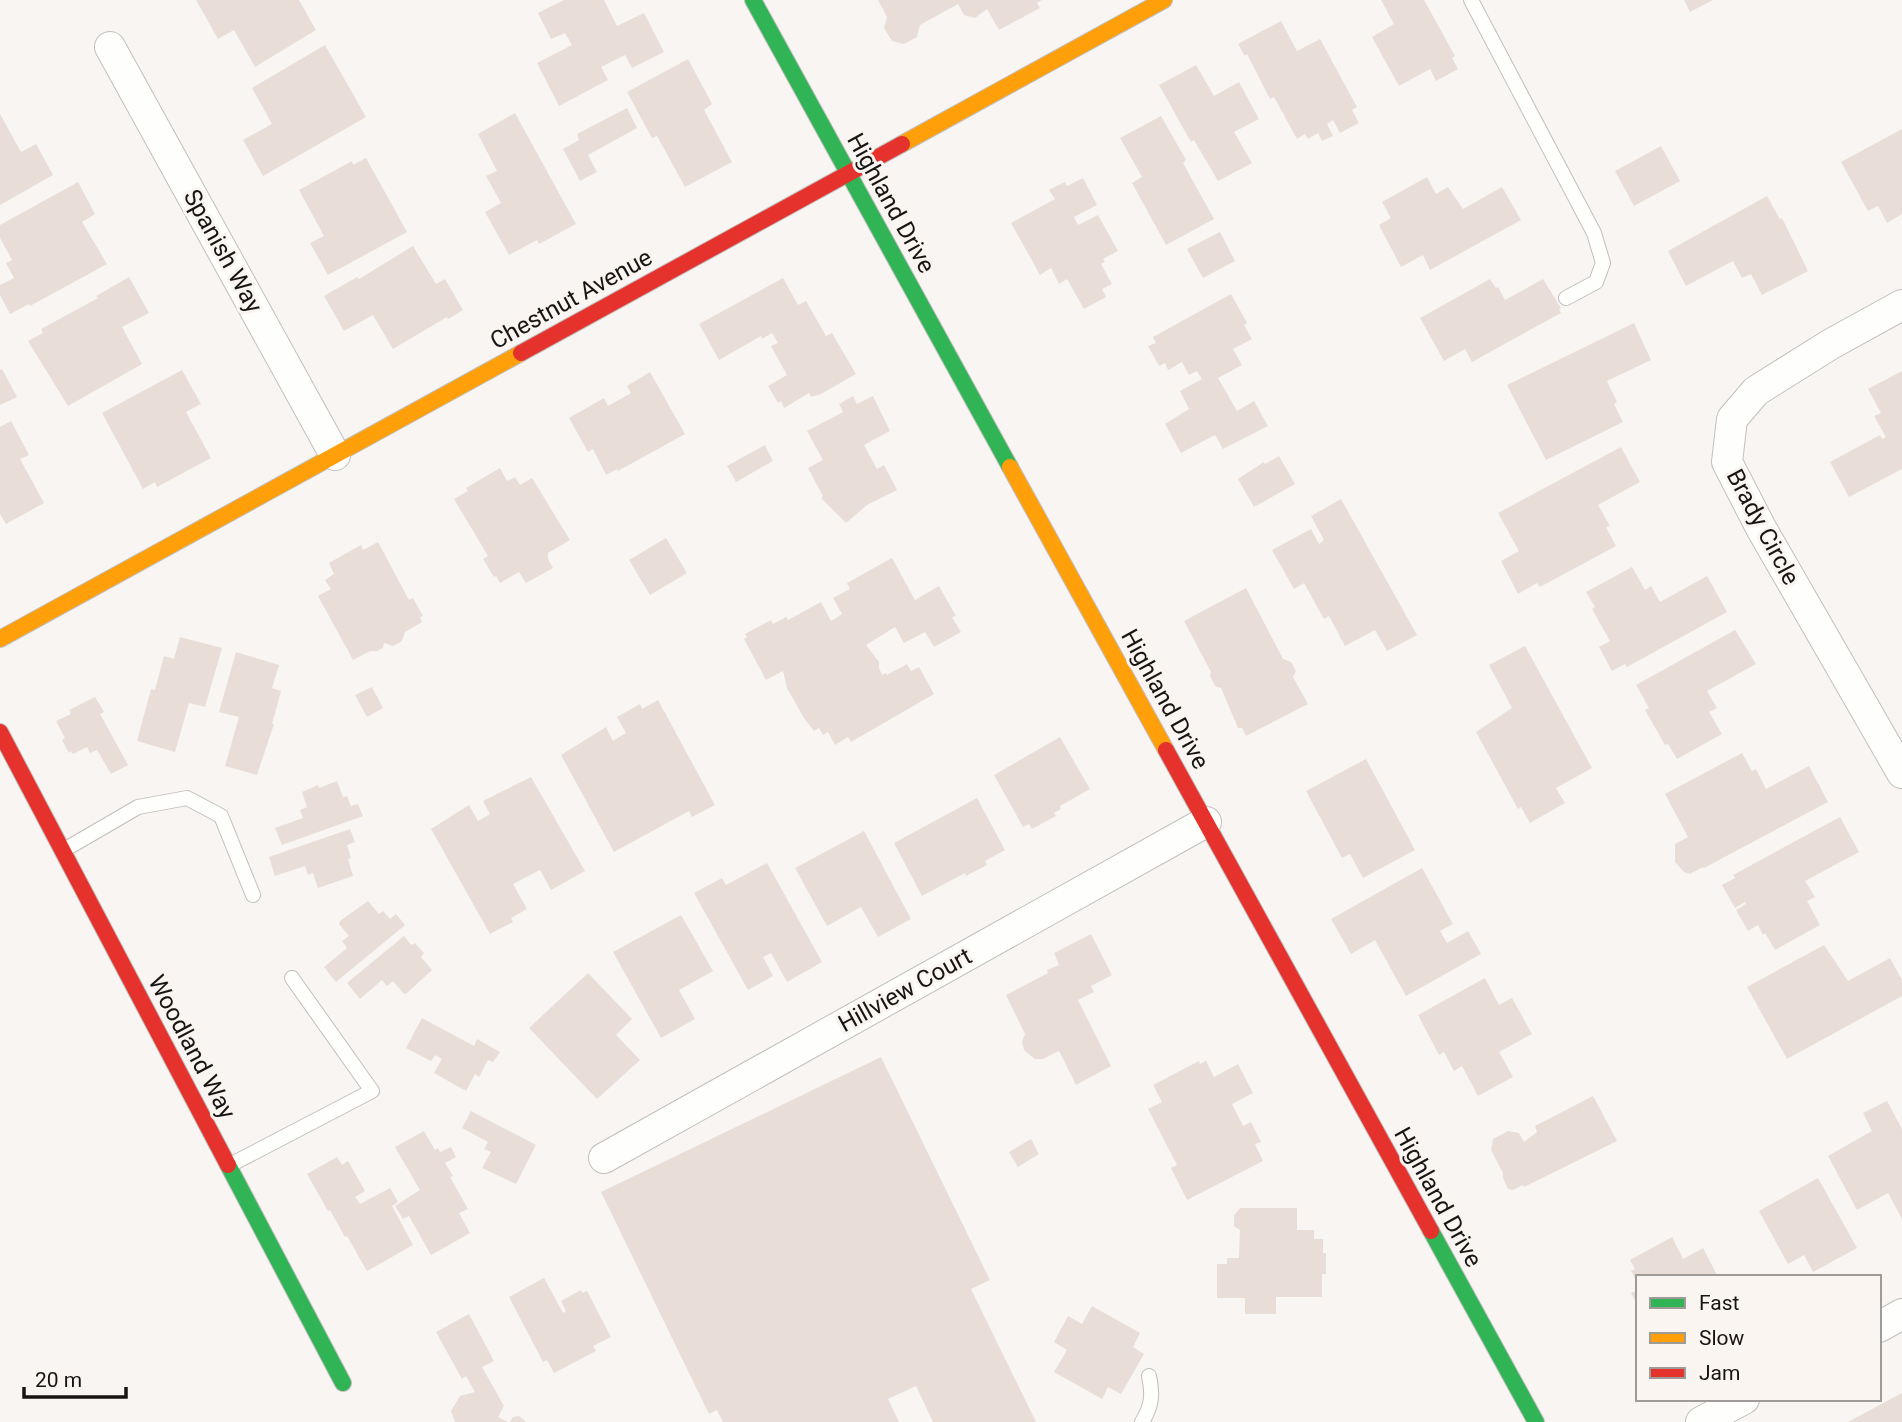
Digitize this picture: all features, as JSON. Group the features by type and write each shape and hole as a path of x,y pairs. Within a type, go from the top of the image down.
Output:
{"street":[{"name":"Highland Drive","path":"753,0 1535,1422"},
{"name":"Chestnut Avenue","path":"0,639 1164,0"},
{"name":"Spanish Way","path":"110,47 335,455"},
{"name":"Brady Circle","path":"1902,305 1831,344 1756,391 1732,419 1727,462 1761,528 1902,773"},
{"name":"Woodland Way","path":"0,732 343,1382"},
{"name":"Hillview Court","path":"604,1158 1206,822"},
{"path":"1881,1326 1902,1314"},
{"path":"1701,1422 1740,1401"}],"lane":[{"path":"1471,0 1594,233 1603,263 1596,282 1566,298"},
{"path":"63,851 138,807 187,798 221,817 253,895"},
{"path":"228,1165 373,1091 292,978"},
{"path":"1142,1422 1150,1409 1152,1391 1149,1376"}],"building":[{"path":"196,0 299,0 316,30 255,67 234,30 218,39"},
{"path":"564,0 604,0 617,26 644,13 664,52 632,68 625,55 601,67 608,80 559,106 537,63 572,45 565,33 551,39 538,13"},
{"path":"878,0 1042,0 1037,3 1040,8 999,30 987,9 975,18 964,15 958,4 920,25 917,37 904,44 892,41 884,28 887,17"},
{"path":"1381,0 1424,0 1455,56 1452,58 1458,69 1436,81 1430,69 1399,86 1372,37 1394,24"},
{"path":"1684,0 1713,0 1690,12"},
{"path":"1281,21 1297,51 1320,39 1357,107 1352,110 1359,123 1340,133 1333,120 1327,124 1333,136 1322,141 1318,133 1308,139 1305,134 1297,139 1274,97 1270,99 1247,54 1245,56 1238,44"},
{"path":"325,45 366,117 263,176 243,140 272,124 252,88"},
{"path":"688,59 712,104 704,110 732,162 685,187 657,136 652,138 627,92"},
{"path":"1196,65 1214,96 1239,82 1259,119 1234,132 1252,163 1218,181 1194,140 1191,142 1159,85"},
{"path":"627,108 637,128 588,155 597,172 580,181 563,149 579,140 577,134"},
{"path":"515,113 576,224 539,244 537,240 509,255 485,212 501,203 486,176 497,171 478,134"},
{"path":"0,114 21,152 36,144 53,175 0,205"},
{"path":"1161,116 1214,219 1166,245 1132,183 1142,177 1120,138"},
{"path":"1902,129 1902,214 1887,223 1878,206 1868,211 1841,162"},
{"path":"1661,146 1680,181 1634,206 1615,171"},
{"path":"366,158 407,232 328,275 310,243 324,236 299,190 352,161 353,165"},
{"path":"1427,177 1436,194 1448,187 1463,209 1502,187 1521,220 1430,270 1423,255 1401,267 1379,225 1391,218 1382,202"},
{"path":"1083,178 1097,205 1074,217 1078,225 1098,215 1118,251 1103,259 1105,262 1101,264 1112,284 1102,289 1106,297 1084,309 1067,279 1059,284 1051,268 1040,275 1011,223 1055,199 1049,190 1065,182 1067,186"},
{"path":"78,182 95,214 82,222 107,264 10,314 0,295 0,285 14,278 6,263 12,260 0,238 0,225"},
{"path":"1767,196 1780,219 1782,218 1808,271 1762,295 1751,274 1742,278 1733,261 1686,286 1668,251"},
{"path":"1220,232 1235,261 1203,278 1187,249"},
{"path":"413,246 436,284 445,279 463,310 393,349 373,315 344,331 324,296 357,277 359,279"},
{"path":"129,277 149,313 122,327 142,364 68,406 28,341 43,333 41,329 98,298 96,296"},
{"path":"783,278 798,305 806,301 826,336 832,333 856,374 821,394 811,397 809,393 784,408 768,386 787,375 771,346 778,343 772,333 762,339 761,336 719,360 699,324"},
{"path":"1490,279 1505,300 1543,279 1561,308 1561,313 1472,362 1465,349 1444,361 1420,318"},
{"path":"1231,294 1247,323 1244,325 1252,339 1233,349 1242,365 1218,378 1237,411 1254,401 1268,426 1223,449 1215,435 1181,453 1165,424 1189,409 1180,391 1202,379 1197,371 1189,375 1182,362 1168,370 1165,363 1159,366 1148,346 1156,343 1153,337"},
{"path":"1634,323 1651,360 1607,381 1623,422 1546,460 1507,385"},
{"path":"2,369 17,397 0,405 0,370"},
{"path":"182,370 201,404 186,412 211,458 157,487 155,482 143,489 102,413"},
{"path":"1902,371 1902,469 1849,497 1830,462 1880,435 1882,439 1886,437 1874,416 1881,413 1868,389"},
{"path":"650,372 685,434 606,475 593,449 588,452 569,418 604,398 608,406 631,393 627,386"},
{"path":"853,396 857,404 873,396 890,431 864,445 877,469 884,465 897,490 867,505 846,523 821,498 823,496 808,468 823,460 807,431 843,412 839,404"},
{"path":"11,421 29,455 20,459 44,503 6,524 0,514 0,427"},
{"path":"765,445 773,461 736,482 727,466"},
{"path":"1621,447 1640,482 1598,505 1610,526 1606,527 1616,546 1540,587 1537,583 1518,594 1501,561 1519,551 1498,513"},
{"path":"1279,456 1295,484 1254,507 1238,479 1264,462 1265,464"},
{"path":"500,468 507,481 515,477 520,485 532,478 570,540 548,553 553,568 526,583 519,572 500,583 496,576 494,577 483,559 488,556 454,499 468,491 466,488"},
{"path":"1341,499 1417,635 1387,651 1375,630 1345,646 1329,616 1324,619 1304,583 1294,589 1272,550 1311,529 1319,544 1324,540 1311,516"},
{"path":"666,538 687,573 650,595 629,560"},
{"path":"378,542 409,600 413,598 423,616 420,617 422,622 405,632 402,641 393,646 384,643 383,648 353,660 318,596 331,589 325,580 334,574 329,563 361,545 363,550"},
{"path":"892,558 915,600 939,586 956,616 952,617 961,632 934,647 925,632 904,643 895,627 866,645 879,662 882,675 907,664 911,671 919,667 934,694 851,742 848,737 835,745 828,732 823,735 819,728 814,731 804,718 787,688 783,671 766,680 744,639 747,637 745,634 771,620 773,624 786,617 788,620 821,602 831,621 842,614 833,598 850,589 847,583"},
{"path":"1632,567 1645,590 1651,586 1660,602 1707,576 1727,612 1627,667 1625,664 1612,671 1599,647 1610,641 1586,592"},
{"path":"1246,588 1283,659 1291,662 1296,671 1293,677 1308,704 1246,736 1242,728 1238,728 1221,688 1215,686 1211,672 1184,621"},
{"path":"1735,630 1756,664 1707,691 1717,708 1709,712 1722,734 1677,759 1668,744 1665,745 1645,710 1649,708 1636,685"},
{"path":"180,637 222,648 205,707 189,703 175,752 137,741 151,689 155,690 164,656 174,659"},
{"path":"1525,646 1592,768 1556,788 1565,803 1530,823 1521,807 1518,809 1476,732 1512,708 1489,665"},
{"path":"236,652 279,665 272,688 281,691 274,724 257,775 225,766 239,717 219,712"},
{"path":"372,687 383,708 367,717 355,695"},
{"path":"95,697 104,712 100,714 128,765 111,774 97,750 90,753 87,747 73,754 71,751 69,753 56,721 71,714 69,710"},
{"path":"658,700 715,805 692,817 689,811 614,852 561,755 606,727 613,741 626,733 617,717 640,704 642,709"},
{"path":"1060,737 1090,789 1060,806 1061,809 1054,813 1056,816 1032,829 1029,824 1023,827 994,775"},
{"path":"1742,753 1752,771 1756,769 1766,789 1809,766 1828,802 1704,868 1690,874 1684,872 1675,862 1675,844 1688,837 1665,794"},
{"path":"1366,759 1415,850 1363,878 1350,854 1342,858 1306,791"},
{"path":"531,777 585,871 551,890 540,870 513,884 527,909 511,918 513,922 490,934 431,829 469,805 478,821 490,814 483,801"},
{"path":"337,781 343,797 347,796 351,806 358,804 363,816 282,845 275,828 303,818 300,810 307,807 302,792"},
{"path":"977,798 1005,850 985,861 987,865 966,876 965,873 922,896 894,843"},
{"path":"1840,817 1859,852 1805,881 1815,897 1807,901 1820,925 1775,950 1758,925 1748,931 1736,910 1746,904 1745,902 1735,908 1722,885 1735,878 1733,875"},
{"path":"350,829 355,842 347,845 353,876 318,888 313,873 308,875 305,866 275,876 269,857"},
{"path":"864,831 911,919 878,937 861,907 827,926 795,868"},
{"path":"767,863 822,962 787,982 771,953 763,957 773,976 748,990 694,893 722,878 726,885"},
{"path":"1422,868 1453,924 1440,931 1447,943 1468,931 1481,954 1406,996 1375,940 1351,954 1331,919"},
{"path":"368,901 379,914 383,911 390,919 396,914 405,925 336,982 324,967 347,948 342,941 349,936 339,924 340,921"},
{"path":"681,915 713,971 679,990 695,1019 661,1038 613,952"},
{"path":"1091,934 1112,975 1091,986 1094,992 1078,1000 1111,1066 1076,1085 1059,1051 1043,1059 1035,1059 1024,1050 1022,1042 1025,1034 1006,995 1048,973 1047,970 1059,965 1054,953"},
{"path":"404,936 411,945 415,943 424,953 421,957 432,970 407,993 404,994 393,981 387,986 382,980 360,999 347,983"},
{"path":"1824,945 1848,981 1890,958 1902,980 1902,996 1787,1059 1747,987"},
{"path":"588,973 632,1019 616,1035 640,1060 597,1099 529,1028"},
{"path":"1485,978 1499,1005 1512,998 1532,1034 1499,1052 1513,1077 1478,1096 1462,1066 1454,1071 1444,1052 1439,1055 1418,1015"},
{"path":"422,1018 474,1046 477,1039 500,1052 493,1062 488,1060 479,1077 475,1074 466,1091 434,1073 442,1059 435,1055 431,1061 406,1048"},
{"path":"881,1057 990,1280 971,1289 1036,1422 933,1422 916,1386 888,1399 899,1422 723,1422 717,1410 709,1414 601,1192"},
{"path":"1199,1061 1200,1064 1206,1061 1214,1077 1238,1064 1253,1093 1232,1104 1243,1126 1251,1122 1261,1142 1255,1144 1263,1161 1187,1200 1171,1168 1177,1165 1148,1109 1162,1102 1153,1085"},
{"path":"1593,1096 1617,1141 1524,1187 1523,1185 1513,1190 1508,1189 1491,1150 1493,1139 1508,1131 1519,1133 1524,1142 1537,1132 1535,1126"},
{"path":"1887,1101 1902,1129 1902,1219 1888,1193 1857,1210 1828,1156 1872,1131 1863,1113"},
{"path":"471,1111 536,1145 516,1184 482,1168 491,1152 484,1149 488,1142 462,1128"},
{"path":"424,1131 435,1150 438,1148 440,1152 451,1147 456,1157 445,1163 468,1209 459,1213 470,1233 431,1255 409,1216 403,1219 395,1206 420,1190 395,1147"},
{"path":"1031,1139 1039,1154 1018,1167 1009,1152"},
{"path":"337,1157 342,1165 348,1161 365,1191 355,1197 360,1204 390,1188 398,1202 392,1206 413,1245 367,1271 307,1174"},
{"path":"1818,1178 1857,1248 1813,1272 1804,1255 1788,1264 1759,1211"},
{"path":"1240,1208 1297,1208 1297,1230 1314,1230 1314,1239 1323,1239 1326,1274 1322,1274 1322,1297 1276,1297 1276,1314 1245,1314 1245,1298 1217,1298 1217,1264 1227,1264 1227,1258 1239,1258 1240,1230 1234,1226 1234,1215"},
{"path":"1672,1237 1683,1259 1703,1248 1717,1275 1636,1275 1636,1280 1631,1271 1635,1269 1630,1260"},
{"path":"544,1278 563,1313 566,1311 561,1301 581,1290 582,1293 587,1291 611,1337 593,1346 596,1351 554,1373 547,1360 543,1362 509,1297"},
{"path":"1092,1306 1140,1333 1133,1347 1144,1354 1121,1394 1108,1387 1102,1399 1054,1372 1067,1350 1054,1342 1068,1316 1082,1324"},
{"path":"469,1314 494,1361 482,1367 504,1406 498,1417 508,1422 455,1422 451,1411 460,1396 475,1392 466,1376 462,1379 436,1332"},
{"path":"1902,1393 1902,1422 1848,1422"},
{"path":"519,1416 526,1422 510,1422 513,1417"}],"traffic: fast":[{"path":"753,0 1010,467"},
{"path":"228,1165 343,1383"},
{"path":"1431,1231 1536,1422"}],"traffic: slow":[{"path":"902,144 1164,0"},
{"path":"0,639 521,353"},
{"path":"1010,467 1166,750"}],"traffic: jam":[{"path":"521,353 902,144"},
{"path":"0,732 228,1165"},
{"path":"1166,750 1431,1231"}]}
